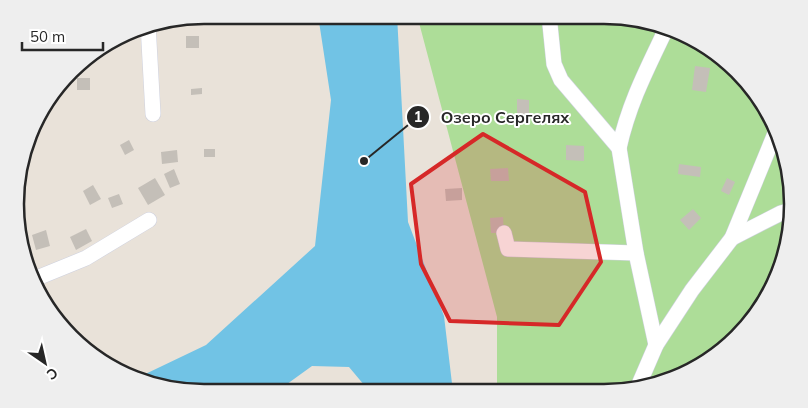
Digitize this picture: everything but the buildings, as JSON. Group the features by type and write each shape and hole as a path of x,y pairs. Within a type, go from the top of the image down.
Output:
{"street":[{"path":"551,24 554,64 561,80 619,148"},
{"path":"148,32 153,114"},
{"path":"656,345 636,254 619,148 625,120 637,89 664,34"},
{"path":"641,381 656,345 692,290 732,238 773,139"},
{"path":"732,238 784,212"},
{"path":"39,277 86,258 149,220"},
{"path":"504,232 508,249 636,254"}],"highlighted area":[{"path":"483,134 585,192 601,262 559,325 450,321 421,264 411,184"}],"green space":[{"path":"419,24 628,25 673,37 704,54 723,68 747,94 766,124 778,157 784,192 783,228 775,262 766,284 740,323 723,340 704,354 673,371 651,378 616,384 497,384 497,317"}],"water":[{"path":"319,24 397,24 408,222 444,316 452,384 363,384 349,367 312,366 287,384 192,384 169,381 144,374 206,345 315,246 331,100"}],"place":[{"name":"Озеро Сергелях","path":"364,161"}]}
